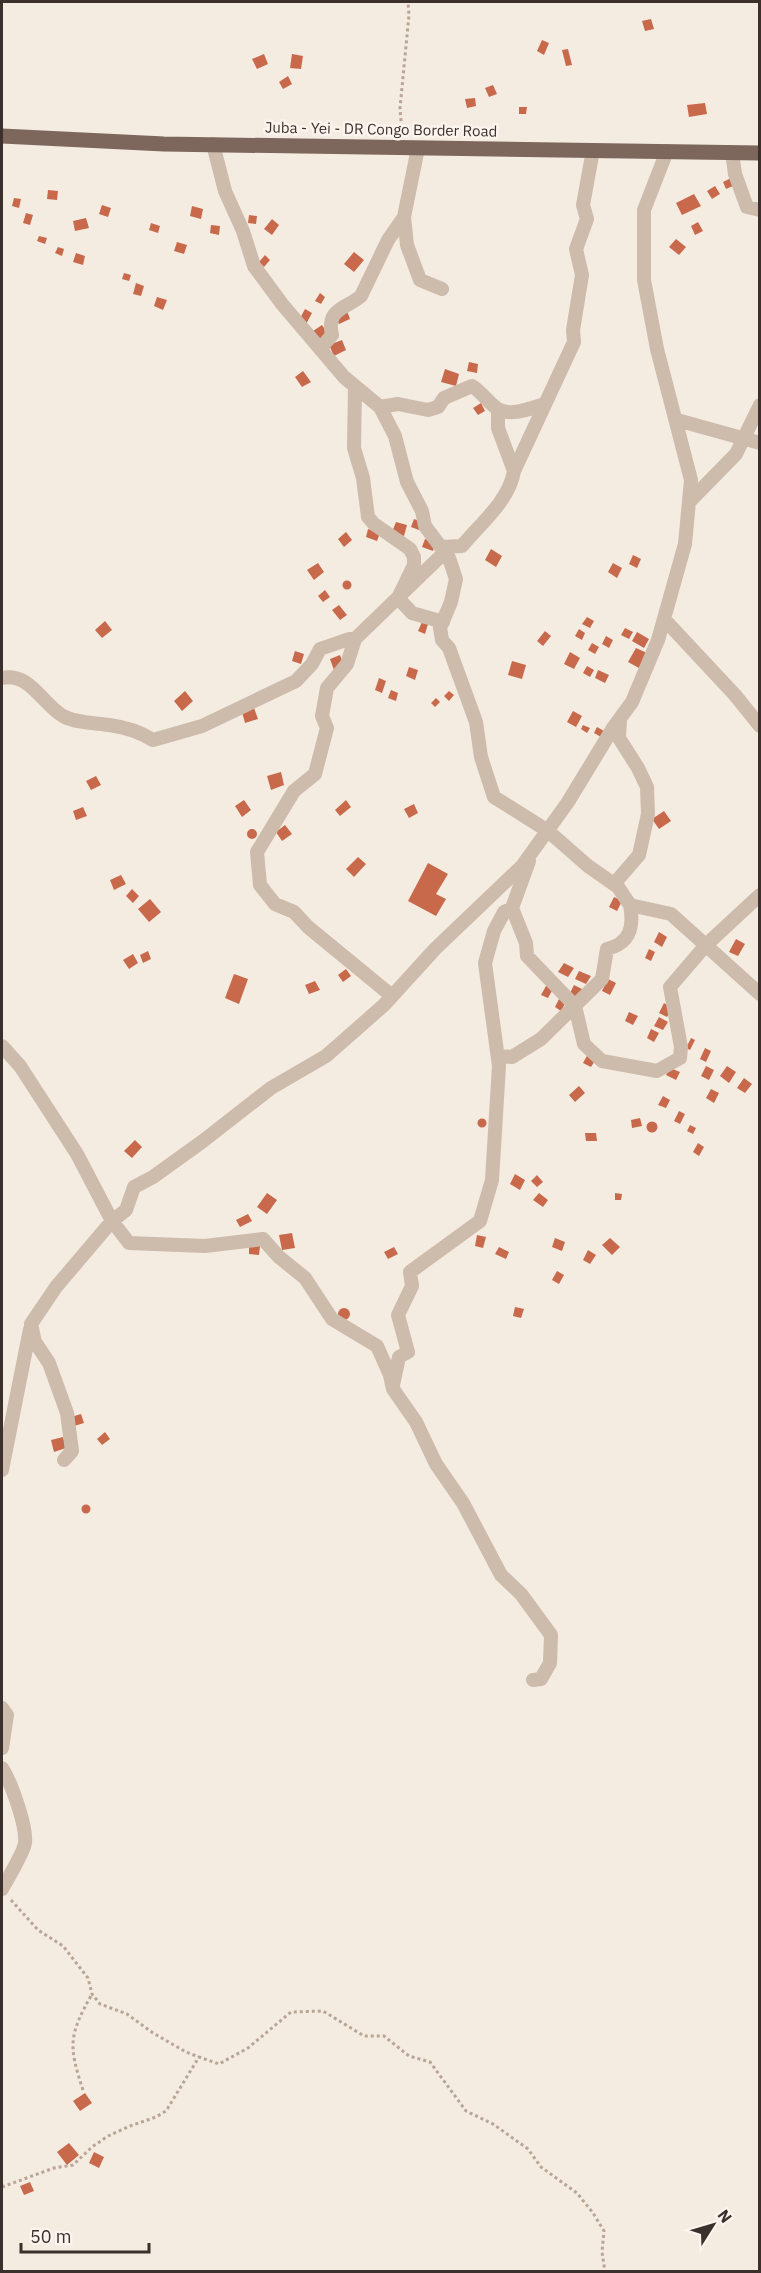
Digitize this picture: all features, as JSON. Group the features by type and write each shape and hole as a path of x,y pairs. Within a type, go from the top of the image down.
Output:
{"main road":[{"name":"Juba - Yei - DR Congo Border Road","path":"2,136 213,144 759,153"}],"street":[{"path":"213,144 225,191 243,231 254,266 282,304 344,377 380,407 395,436 407,482 422,511 425,526 450,558 456,579 451,602 440,628 442,640 449,648 476,722 482,757 494,797 548,831 588,866 614,884 630,904 631,931 617,946 607,949 602,979 540,1039 512,1057 498,1056"},
{"path":"410,147 404,217 407,245 420,280 442,289"},
{"path":"392,996 308,927 294,912 275,904 260,885 257,852 294,791 315,774 327,728 322,716 327,687 347,664 355,639 443,550 462,546 503,500 514,471 574,342 573,330 582,276 576,249 587,219 583,206 593,150"},
{"path":"2,1470 31,1324 56,1287 112,1221 126,1210 134,1187 153,1177 203,1141 271,1088 326,1056 392,996 435,949 522,866 548,831 632,702 658,640 685,544 691,480 657,349 644,280 644,210 668,151"},
{"path":"732,152 735,174 747,207 759,210"},
{"path":"320,349 332,335 330,326 333,315 361,296 388,240 404,217"},
{"path":"355,386 354,448 363,478 368,517 374,525 410,549 414,557 414,565 398,598"},
{"path":"380,407 398,404 428,410 438,407 444,398 472,386 498,409 519,412 546,404"},
{"path":"689,502 736,454 759,405"},
{"path":"498,409 498,428 514,471"},
{"path":"677,420 759,443"},
{"path":"398,598 412,613 443,622"},
{"path":"664,619 754,712 759,726"},
{"path":"2,678 10,676 25,683 63,716 140,732 153,740 202,726 296,681 312,664 320,649 355,639"},
{"path":"614,884 639,855 648,814 648,788 619,738 621,718"},
{"path":"533,851 512,908 526,943 527,956 574,1006 584,1044 602,1061 657,1071 680,1059 681,1047 670,987 706,945 759,895"},
{"path":"630,904 671,914 759,994"},
{"path":"393,1389 399,1357 408,1352 398,1315 412,1287 410,1272 480,1221 492,1180 499,1066 485,963 494,931 504,912 512,908"},
{"path":"2,1046 20,1066 77,1154 112,1221 129,1243 205,1246 263,1239 279,1257 305,1278 332,1319 377,1346 390,1375 393,1389 416,1422 436,1464 463,1503 501,1575 520,1594 551,1635 550,1663 541,1679 533,1680"},
{"path":"31,1324 35,1342 49,1363 67,1413 72,1451 64,1460"},
{"path":"2,1707 7,1715 2,1748"},
{"path":"2,1768 10,1781 20,1813 25,1844 5,1894"}],"path":[{"path":"408,2 409,15 400,108 410,147"},
{"path":"5,1894 38,1930 63,1946 88,1978 92,1994 100,2004 127,2014 153,2033 186,2052 219,2064 248,2048 291,2012 323,2011 364,2036 384,2036 409,2056 430,2062 466,2111 493,2124 528,2149 541,2167 577,2193 604,2231 602,2252 605,2271"},
{"path":"83,2090 77,2071 72,2039 79,2018 92,1994"},
{"path":"2,2187 54,2168 73,2165 108,2136 166,2111 199,2057"}],"building":[{"path":"651,19 654,29 645,31 642,21"},
{"path":"542,40 549,43 544,55 537,51"},
{"path":"568,49 572,65 566,66 562,50"},
{"path":"264,54 268,64 257,69 252,59"},
{"path":"292,54 303,56 301,69 290,68"},
{"path":"288,76 292,84 283,89 279,82"},
{"path":"493,85 497,94 489,97 485,88"},
{"path":"475,98 476,106 467,108 465,99"},
{"path":"705,103 707,114 689,117 687,105"},
{"path":"519,107 527,107 526,114 519,114"},
{"path":"731,178 735,185 726,189 723,182"},
{"path":"715,186 720,194 712,199 707,191"},
{"path":"48,190 58,191 57,200 47,199"},
{"path":"694,194 701,206 682,215 676,203"},
{"path":"14,198 21,199 19,208 12,206"},
{"path":"102,205 111,208 108,217 99,214"},
{"path":"192,206 203,209 201,219 190,216"},
{"path":"26,213 33,215 30,225 23,223"},
{"path":"249,215 257,216 256,224 248,223"},
{"path":"86,218 89,228 75,231 73,221"},
{"path":"272,219 279,225 272,235 264,229"},
{"path":"698,222 703,231 695,235 691,226"},
{"path":"151,223 160,226 158,233 149,230"},
{"path":"211,225 220,226 219,235 210,233"},
{"path":"39,236 47,238 45,244 37,241"},
{"path":"676,239 686,247 679,255 669,247"},
{"path":"177,242 187,245 184,254 174,251"},
{"path":"58,247 64,249 62,256 55,253"},
{"path":"354,252 364,260 354,272 344,264"},
{"path":"76,253 85,256 83,265 73,262"},
{"path":"265,255 270,260 264,267 259,262"},
{"path":"124,273 131,275 129,281 122,279"},
{"path":"136,283 144,286 141,296 133,294"},
{"path":"320,293 325,297 321,304 315,301"},
{"path":"157,297 167,300 163,310 154,306"},
{"path":"305,309 312,313 305,326 298,322"},
{"path":"347,311 350,319 339,324 335,316"},
{"path":"322,325 328,334 318,341 313,331"},
{"path":"342,340 346,350 334,356 329,345"},
{"path":"469,362 478,364 477,373 467,371"},
{"path":"445,369 459,374 456,386 441,382"},
{"path":"303,371 311,382 302,387 295,377"},
{"path":"481,403 485,411 478,415 473,408"},
{"path":"414,519 422,522 419,530 411,527"},
{"path":"396,522 407,525 404,536 392,532"},
{"path":"368,529 380,533 377,541 366,537"},
{"path":"346,532 352,540 344,547 338,539"},
{"path":"425,539 435,542 433,551 422,547"},
{"path":"491,549 502,556 496,567 485,560"},
{"path":"633,555 641,559 637,568 629,564"},
{"path":"318,563 324,572 314,580 307,570"},
{"path":"613,563 622,568 617,578 608,572"},
{"path":"347,581 351,585 347,589 343,585"},
{"path":"325,590 330,597 323,602 318,596"},
{"path":"339,605 347,615 340,620 332,610"},
{"path":"587,617 594,621 590,628 582,624"},
{"path":"105,621 112,630 102,638 95,630"},
{"path":"422,622 428,624 425,634 418,631"},
{"path":"625,628 633,632 629,639 621,635"},
{"path":"579,629 585,633 582,640 575,636"},
{"path":"545,631 551,636 543,646 537,641"},
{"path":"637,632 649,639 644,648 632,641"},
{"path":"606,636 613,640 609,648 602,644"},
{"path":"592,643 599,647 595,654 588,650"},
{"path":"636,648 647,653 639,668 628,662"},
{"path":"295,651 304,654 301,664 292,661"},
{"path":"570,652 580,658 574,669 564,664"},
{"path":"340,655 344,666 334,670 330,659"},
{"path":"512,661 526,665 522,679 508,675"},
{"path":"587,666 594,670 590,677 583,673"},
{"path":"409,667 418,670 415,680 406,676"},
{"path":"598,670 609,675 605,683 595,678"},
{"path":"379,678 386,681 382,693 375,690"},
{"path":"391,690 398,693 396,701 388,698"},
{"path":"185,691 193,701 182,711 174,701"},
{"path":"449,691 454,695 449,701 444,696"},
{"path":"436,698 440,702 435,707 431,703"},
{"path":"254,708 258,719 245,723 242,712"},
{"path":"573,711 582,716 576,727 567,722"},
{"path":"583,725 590,728 587,733 581,729"},
{"path":"597,727 604,731 601,737 594,733"},
{"path":"281,772 284,785 271,790 267,776"},
{"path":"96,776 101,785 91,790 86,781"},
{"path":"244,800 251,810 242,817 235,806"},
{"path":"346,800 351,807 340,816 335,810"},
{"path":"414,804 418,813 409,818 404,809"},
{"path":"83,807 87,816 76,820 73,811"},
{"path":"664,811 671,821 659,829 652,819"},
{"path":"285,825 292,834 282,841 276,832"},
{"path":"252,829 257,834 252,839 247,834"},
{"path":"358,857 366,864 354,877 346,869"},
{"path":"428,863 448,874 436,894 446,899 436,916 408,901"},
{"path":"121,875 126,884 114,890 110,880"},
{"path":"132,889 139,896 133,903 126,896"},
{"path":"614,897 622,901 617,911 609,907"},
{"path":"150,899 161,912 149,922 138,909"},
{"path":"659,932 667,937 662,947 654,942"},
{"path":"736,939 745,944 738,956 729,952"},
{"path":"649,949 655,952 651,961 645,958"},
{"path":"148,951 151,959 143,963 140,955"},
{"path":"133,954 138,963 129,969 123,960"},
{"path":"564,963 574,968 568,977 558,972"},
{"path":"346,969 351,976 343,982 338,975"},
{"path":"579,971 591,976 586,984 575,979"},
{"path":"234,974 248,979 239,1004 225,998"},
{"path":"608,979 616,983 610,995 602,991"},
{"path":"315,981 320,990 309,994 305,985"},
{"path":"574,985 584,990 579,1000 569,995"},
{"path":"546,986 553,989 548,998 541,995"},
{"path":"559,999 566,1002 561,1011 555,1007"},
{"path":"664,1003 672,1008 667,1017 659,1013"},
{"path":"629,1012 638,1016 633,1025 625,1021"},
{"path":"659,1017 668,1022 663,1030 654,1026"},
{"path":"651,1029 659,1033 654,1042 647,1038"},
{"path":"691,1038 695,1040 690,1050 686,1048"},
{"path":"705,1048 711,1051 706,1062 700,1059"},
{"path":"588,1054 596,1059 591,1067 583,1063"},
{"path":"706,1066 714,1070 709,1080 701,1076"},
{"path":"727,1066 736,1072 729,1083 720,1076"},
{"path":"670,1068 680,1072 676,1080 666,1075"},
{"path":"744,1078 752,1084 745,1093 737,1088"},
{"path":"579,1086 585,1093 575,1102 569,1095"},
{"path":"711,1089 719,1093 714,1103 706,1098"},
{"path":"663,1096 670,1100 666,1108 658,1105"},
{"path":"679,1111 685,1114 680,1124 674,1121"},
{"path":"482,1118 487,1123 482,1128 477,1123"},
{"path":"640,1118 642,1126 632,1128 631,1120"},
{"path":"652,1122 656,1123 656,1131 652,1132 648,1131 647,1127 648,1123"},
{"path":"690,1125 696,1128 693,1134 687,1131"},
{"path":"585,1133 596,1133 597,1141 586,1141"},
{"path":"135,1140 142,1147 132,1158 124,1151"},
{"path":"698,1143 704,1147 699,1156 693,1152"},
{"path":"515,1174 525,1180 520,1190 510,1184"},
{"path":"537,1175 543,1182 537,1187 531,1181"},
{"path":"267,1193 277,1200 267,1214 257,1207"},
{"path":"539,1193 548,1200 543,1207 533,1200"},
{"path":"615,1193 622,1194 621,1200 615,1200"},
{"path":"248,1214 252,1221 240,1227 236,1220"},
{"path":"292,1233 295,1248 282,1250 279,1235"},
{"path":"477,1235 486,1237 483,1248 475,1246"},
{"path":"555,1238 565,1242 562,1251 552,1247"},
{"path":"610,1238 620,1247 612,1255 602,1245"},
{"path":"249,1245 260,1246 259,1255 249,1254"},
{"path":"394,1247 398,1254 388,1259 384,1252"},
{"path":"499,1247 509,1252 506,1259 495,1254"},
{"path":"588,1250 596,1255 590,1264 583,1260"},
{"path":"557,1271 564,1275 559,1284 552,1280"},
{"path":"515,1307 524,1309 521,1318 513,1316"},
{"path":"346,1308 350,1314 346,1320 342,1320 338,1312"},
{"path":"81,1414 84,1423 74,1426 71,1417"},
{"path":"105,1432 110,1439 102,1445 97,1439"},
{"path":"63,1437 66,1448 54,1452 51,1440"},
{"path":"86,1504 91,1509 86,1514 81,1509"},
{"path":"85,2093 92,2103 80,2111 73,2101"},
{"path":"69,2143 79,2155 67,2165 57,2152"},
{"path":"94,2152 104,2157 99,2168 89,2163"},
{"path":"30,2182 34,2191 24,2195 20,2186"}]}
